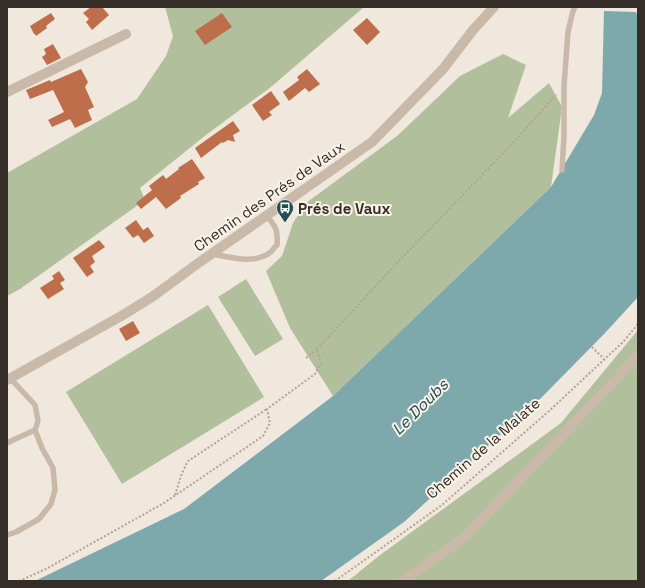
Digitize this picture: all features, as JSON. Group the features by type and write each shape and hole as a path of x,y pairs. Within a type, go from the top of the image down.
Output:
{"street":[{"name":"Chemin des Prés de Vaux","path":"9,379 152,297 372,142 443,68 473,30 494,7"},
{"path":"7,92 126,34"},
{"path":"403,581 466,536 638,356"}],"lane":[{"path":"562,170 564,86 568,32 575,7"},
{"path":"212,254 237,258 257,258 269,253 277,245 278,232 267,216"},
{"path":"7,535 16,532 39,519 51,504 55,490 53,468 42,448 35,430 38,421 35,405 9,379"},
{"path":"7,443 35,430"}],"path":[{"path":"306,358 317,349 396,264 512,144 564,86"},
{"name":"Chemin de la Malate","path":"335,581 442,505 549,411 623,342 638,324"},
{"path":"592,346 604,359"},
{"path":"175,495 182,473 188,461 267,409 315,374 321,363 317,349"},
{"path":"19,581 46,569 146,513 262,436 270,423 267,409"}],"green space":[{"path":"165,7 364,7 271,87 206,135 140,188 145,200 20,289 7,296 7,173 137,99 166,56 173,36"},
{"path":"503,54 526,65 508,118 549,83 562,107 551,187 333,396 290,328 266,271 282,256 293,223 306,203 397,136 460,76"},
{"path":"246,279 283,339 255,356 218,297"},
{"path":"208,305 264,397 122,484 66,392"},
{"path":"638,330 638,581 348,581 380,555 561,423"}],"water":[{"name":"Le Doubs","path":"604,11 636,12 638,17 638,297 542,397 404,522 321,581 35,581 184,509 333,396 551,187 594,115 602,93"}],"building":[{"path":"91,7 102,7 109,15 92,30 86,22 89,19 83,13"},
{"path":"51,13 55,19 46,26 47,28 36,36 30,26"},
{"path":"222,13 232,27 205,45 195,31"},
{"path":"367,18 380,32 367,45 353,30"},
{"path":"53,44 61,58 47,65 42,57 46,54 44,49"},
{"path":"81,69 88,82 85,87 94,107 88,110 92,120 75,128 70,119 52,127 48,120 64,112 53,90 30,99 26,90 50,80 51,82"},
{"path":"307,69 320,84 309,92 305,88 289,101 283,92 299,80 297,77"},
{"path":"271,91 280,104 269,112 272,115 263,121 252,105"},
{"path":"233,121 240,131 233,135 235,142 228,140 223,143 222,142 201,158 195,148"},
{"path":"192,159 205,178 198,182 199,184 180,196 181,198 166,209 156,197 141,209 136,203 152,190 149,186 163,175 166,179 179,169 178,168"},
{"path":"136,220 143,230 148,227 154,236 144,243 138,235 133,238 125,228"},
{"path":"99,240 105,247 92,256 95,262 90,266 94,272 87,277 73,258"},
{"path":"59,271 65,280 60,283 64,289 48,299 40,288 54,279 52,276"},
{"path":"133,321 140,333 126,341 119,329"}],"place":[{"name":"Prés de Vaux","path":"285,223"}]}
